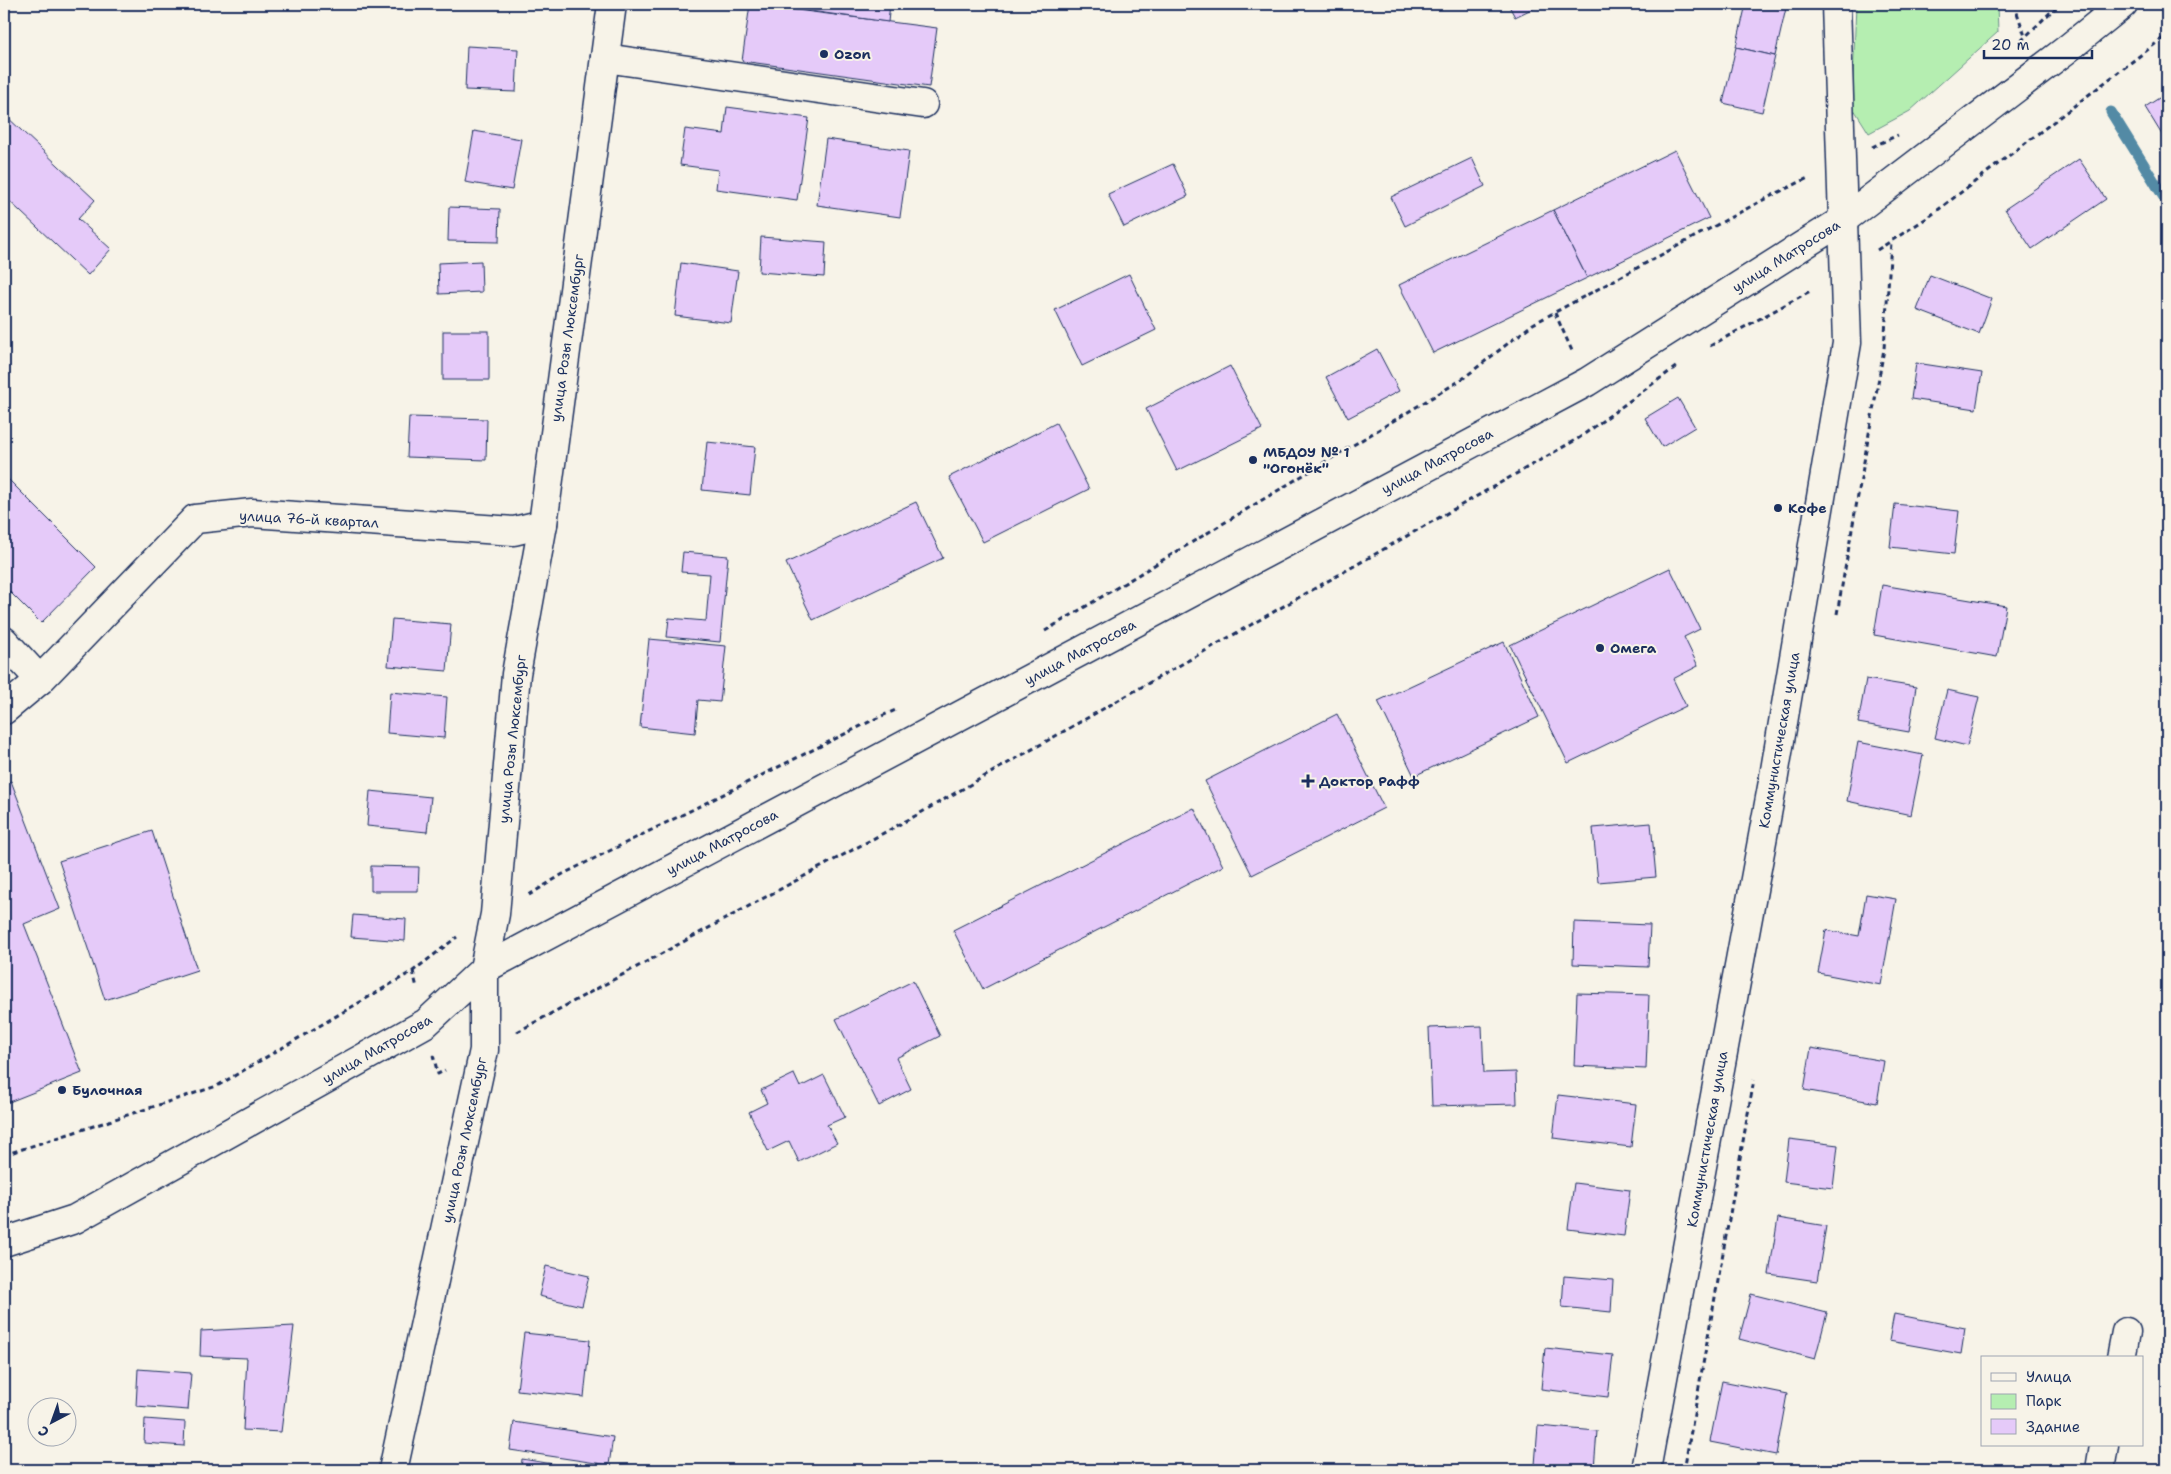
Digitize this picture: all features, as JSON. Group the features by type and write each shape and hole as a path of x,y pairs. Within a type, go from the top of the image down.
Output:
{"street":[{"name":"улица Розы Люксембург","path":"393,1470 484,1050 484,969 495,914 516,674 543,524 612,4"},
{"name":"Коммунистическая улица","path":"1646,1470 1774,776 1847,343 1836,4"},
{"name":"улица Матросова","path":"4,1242 75,1219 426,1023 484,969 1587,382 1843,220 2119,8"},
{"path":"604,58 923,104"},
{"name":"улица 76-й квартал","path":"4,710 40,680 195,519 252,513 514,531 543,524"},
{"path":"4,641 40,680"},
{"path":"2100,1470 2104,1446"}],"path":[{"path":"2014,4 2025,36"},
{"path":"2018,43 2059,4"},
{"path":"1704,348 1845,272 1930,216 2167,34"},
{"path":"1036,636 1461,380 1533,324 1761,201 1902,133"},
{"path":"413,972 438,1074 914,816 1570,443 1680,365"},
{"path":"4,1156 217,1086 413,972 467,929 563,874 875,718 900,708"}],"green space":[{"path":"1856,4 1997,4 1998,32 1910,111 1869,133 1852,106"}],"building":[{"path":"750,4 937,28 929,87 742,61"},
{"path":"761,4 890,4 888,22"},
{"path":"1082,4 1130,4 1082,5"},
{"path":"1508,4 1542,4 1515,17"},
{"path":"1746,4 1787,4 1775,56 1736,47"},
{"path":"467,46 518,49 516,92 465,90"},
{"path":"1736,47 1775,56 1762,112 1723,103"},
{"path":"2167,93 2167,143 2145,107"},
{"path":"727,107 809,118 797,200 716,189 718,170 680,165 685,129 724,134"},
{"path":"4,114 95,200 78,219 111,249 88,275 4,196"},
{"path":"474,131 521,139 512,190 465,182"},
{"path":"826,139 909,151 900,217 817,205"},
{"path":"1675,150 1709,218 1587,278 1553,210"},
{"path":"1472,158 1485,186 1405,226 1391,197"},
{"path":"2079,159 2106,199 2032,249 2005,209"},
{"path":"1173,164 1188,196 1124,227 1108,194"},
{"path":"449,207 500,209 499,242 448,241"},
{"path":"1553,210 1587,278 1433,353 1399,285"},
{"path":"761,237 826,242 824,277 759,272"},
{"path":"481,261 482,292 439,294 438,263"},
{"path":"681,263 738,271 731,323 675,316"},
{"path":"1129,274 1156,330 1082,366 1055,310"},
{"path":"1930,275 1992,299 1979,334 1917,310"},
{"path":"443,331 489,331 489,380 443,380"},
{"path":"1377,349 1399,391 1348,418 1326,377"},
{"path":"1916,363 1982,373 1976,409 1911,399"},
{"path":"1230,366 1262,429 1177,471 1146,409"},
{"path":"1678,398 1695,427 1662,447 1645,418"},
{"path":"409,417 487,419 486,460 407,457"},
{"path":"1056,423 1089,489 983,542 949,477"},
{"path":"707,442 755,447 750,495 702,490"},
{"path":"4,475 96,567 41,623 4,586"},
{"path":"916,502 943,558 813,620 786,563"},
{"path":"1895,504 1959,511 1954,554 1890,547"},
{"path":"683,552 728,556 720,642 667,637 669,618 706,621 710,574 681,572"},
{"path":"1670,568 1700,629 1684,637 1698,666 1673,679 1686,706 1568,763 1510,645"},
{"path":"1882,585 2006,606 1997,657 1874,635"},
{"path":"392,619 451,624 447,671 388,666"},
{"path":"649,639 726,646 720,702 698,700 695,733 640,727"},
{"path":"1504,642 1539,717 1414,776 1378,701"},
{"path":"1866,679 1916,687 1909,732 1858,723"},
{"path":"1947,690 1979,697 1967,746 1935,738"},
{"path":"390,692 447,697 444,738 387,733"},
{"path":"1337,714 1384,808 1252,875 1205,781"},
{"path":"1858,742 1923,755 1911,815 1847,801"},
{"path":"11,781 60,909 24,924 82,1073 4,1104 4,784"},
{"path":"370,791 431,797 427,832 367,826"},
{"path":"1194,808 1223,866 983,989 953,930"},
{"path":"1651,823 1656,877 1598,882 1593,828"},
{"path":"152,831 197,970 105,1000 59,861"},
{"path":"371,866 419,867 418,891 371,891"},
{"path":"1866,894 1896,899 1881,985 1818,973 1826,930 1859,936"},
{"path":"353,915 406,919 405,941 351,937"},
{"path":"1574,922 1650,925 1648,967 1573,964"},
{"path":"913,981 940,1036 896,1058 911,1089 879,1106 836,1019"},
{"path":"1577,993 1649,995 1646,1069 1574,1066"},
{"path":"1482,1026 1484,1073 1516,1072 1517,1104 1432,1106 1429,1028"},
{"path":"1811,1048 1884,1061 1877,1103 1804,1090"},
{"path":"794,1074 800,1087 824,1075 845,1117 827,1125 837,1143 799,1162 789,1141 768,1151 749,1112 767,1103 761,1090"},
{"path":"1558,1095 1636,1104 1631,1147 1553,1138"},
{"path":"1789,1139 1838,1145 1833,1188 1784,1182"},
{"path":"1574,1183 1630,1190 1624,1236 1568,1229"},
{"path":"1778,1218 1826,1226 1817,1281 1769,1274"},
{"path":"546,1266 589,1276 582,1306 539,1296"},
{"path":"1564,1276 1613,1280 1611,1312 1562,1307"},
{"path":"1751,1294 1827,1313 1815,1359 1739,1339"},
{"path":"1894,1314 1965,1328 1961,1354 1889,1341"},
{"path":"294,1326 281,1432 243,1430 247,1358 200,1356 201,1331"},
{"path":"524,1333 590,1340 584,1397 517,1390"},
{"path":"1545,1348 1613,1355 1608,1397 1541,1389"},
{"path":"138,1369 191,1373 188,1410 136,1406"},
{"path":"1722,1381 1787,1394 1776,1455 1710,1442"},
{"path":"145,1419 185,1422 184,1446 144,1443"},
{"path":"514,1422 613,1437 609,1465 510,1450"},
{"path":"1538,1426 1597,1431 1594,1469 1535,1465"},
{"path":"522,1459 590,1470 521,1470"}],"waterway":[{"path":"2111,112 2167,202"}],"place":[{"name":"Ozon","path":"824,54"},
{"name":"МБДОУ № 1 \"Огонёк\"","path":"1253,460"},
{"name":"Кофе","path":"1778,508"},
{"name":"Омега","path":"1600,648"},
{"name":"Доктор Рафф","path":"1308,781"},
{"name":"Булочная","path":"62,1090"}]}
